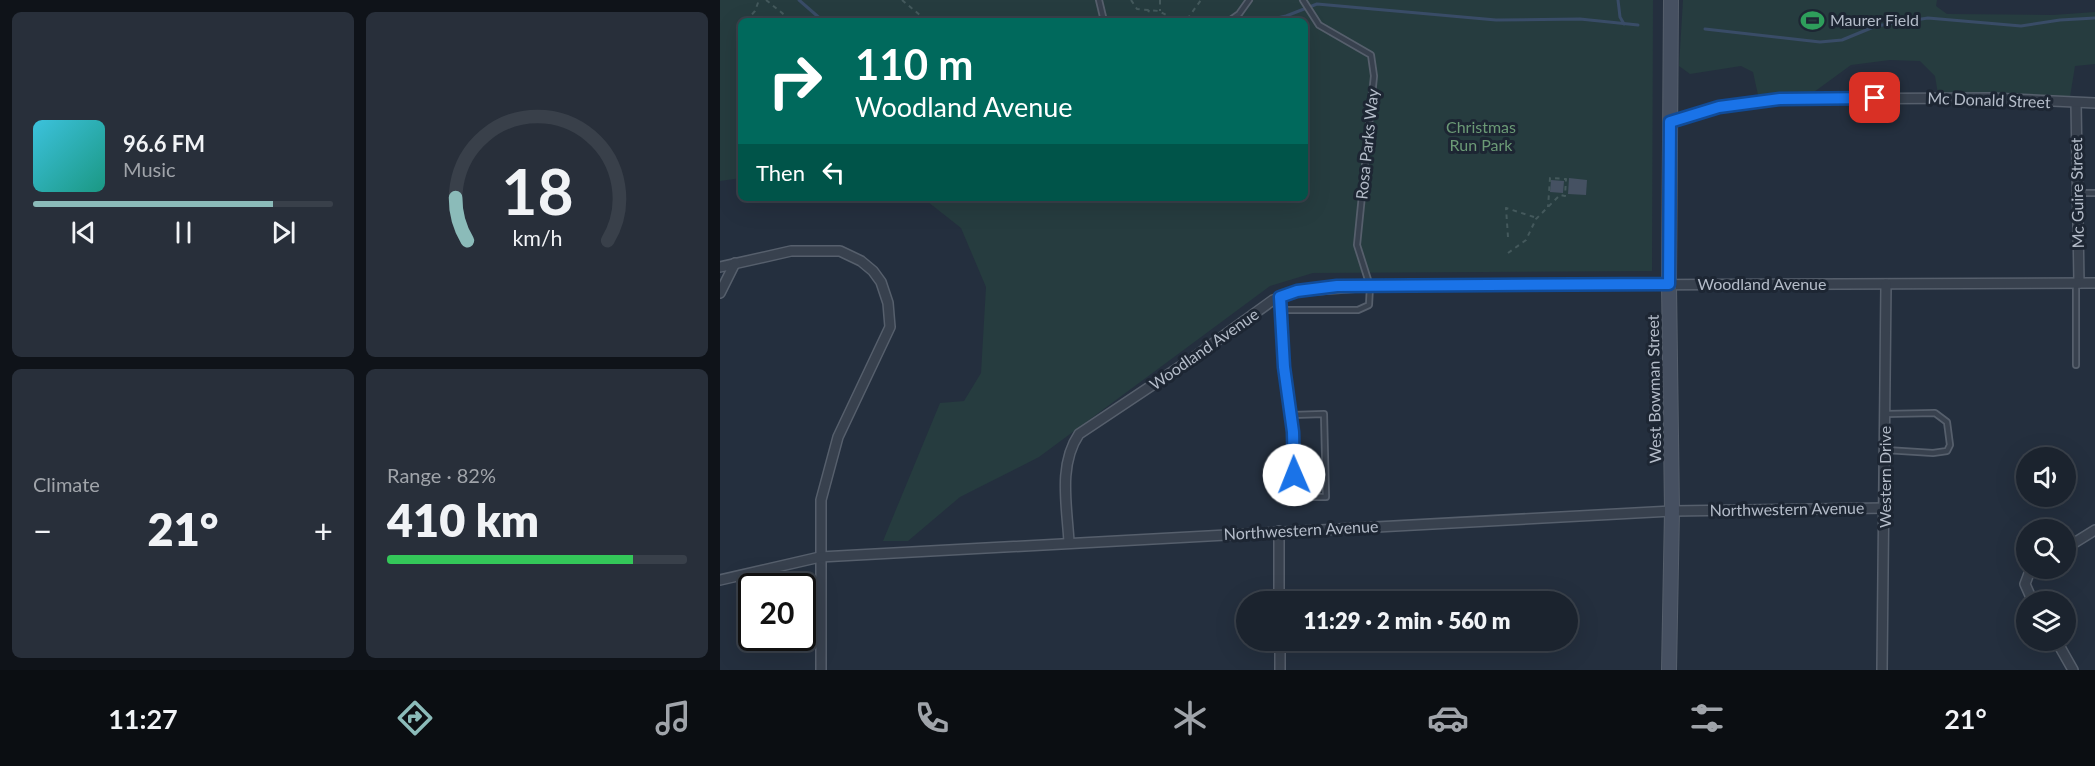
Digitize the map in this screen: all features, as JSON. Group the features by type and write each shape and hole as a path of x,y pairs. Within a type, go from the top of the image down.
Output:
{"street":[{"name":"West Bowman Street","path":"1669,670 1672,511 1669,284 1671,0"},
{"name":"Mc Donald Street","path":"1670,122 1719,107 1780,99 1990,98 2095,103"},
{"name":"Mc Guire Street","path":"2076,103 2077,283"},
{"path":"720,267 791,251 840,251 861,261 873,271 881,282 888,303 890,327 838,437 821,500 821,670"},
{"path":"720,293 735,263"},
{"name":"Woodland Avenue","path":"1069,542 1066,463 1070,447 1079,434 1280,297 1297,291 1321,287 1370,285 2095,282"},
{"name":"Western Drive","path":"1882,670 1886,508 1886,284"},
{"name":"Northwestern Avenue","path":"720,580 820,557 1672,511 1886,508"},
{"path":"2076,542 2095,530"},
{"path":"1279,531 1279,591"},
{"path":"1280,651 1280,670"},
{"path":"2062,651 2073,670"}],"lane":[{"path":"1099,0 1103,18"},
{"path":"1233,18 1239,14 1249,0"},
{"name":"Rosa Parks Way","path":"1303,0 1319,25 1371,55 1374,86 1357,245 1370,285"},
{"path":"2077,193 2095,193"},
{"path":"2076,365 2077,283"},
{"path":"1281,310 1366,309 1370,305 1370,285"},
{"path":"1280,297 1284,376 1287,404 1292,415 1294,497 1326,497 1324,414 1292,415"},
{"path":"1886,414 1935,413 1947,422 1950,445 1947,451 1933,453 1886,450"}],"path":[{"path":"749,18 755,11 759,0"},
{"path":"766,0 788,18"},
{"path":"902,0 923,18"},
{"path":"1131,0 1137,9 1160,11 1170,18"},
{"path":"1160,0 1160,11"},
{"path":"1186,18 1192,15 1201,0"},
{"path":"1147,18 1149,10"},
{"path":"1508,253 1526,240 1537,218 1548,207 1560,195 1565,196 1566,179 1550,178 1548,207"},
{"path":"1508,237 1506,208 1537,218"},
{"path":"1532,230 1538,230"}],"green space":[{"name":"Christmas Run Park","path":"720,0 1653,0 1652,271 1313,273 1270,286 1039,457 960,497 908,541 883,541 940,403 964,401 981,373 986,287 961,228 927,201 1308,201 1308,18 738,18 738,178 720,181"},
{"path":"1683,0 1937,0 1936,6 1947,14 2053,15 2095,12 2095,64 2075,66 2070,97 1938,94 1935,76 1920,61 1890,60 1851,65 1814,92 1779,92 1758,95 1753,72 1741,66 1690,74 1679,66"}],"building":[{"path":"1569,178 1587,180 1586,195 1568,194"},
{"path":"1551,180 1564,181 1563,193 1550,192"}],"waterway":[{"path":"799,0 820,18"},
{"path":"1618,0 1620,17 1624,24"},
{"path":"1277,18 1317,4 1496,20 1580,19 1638,25"},
{"path":"1705,29 1820,42 1842,40 1876,26 1928,18 2021,26 2095,18"}],"place":[{"name":"Maurer Field","path":"1812,20"}],"route":[{"path":"1294,475 1292,415 1287,404 1280,297 1297,291 1337,286 1669,284 1670,122 1719,107 1780,99 1875,98"}]}
